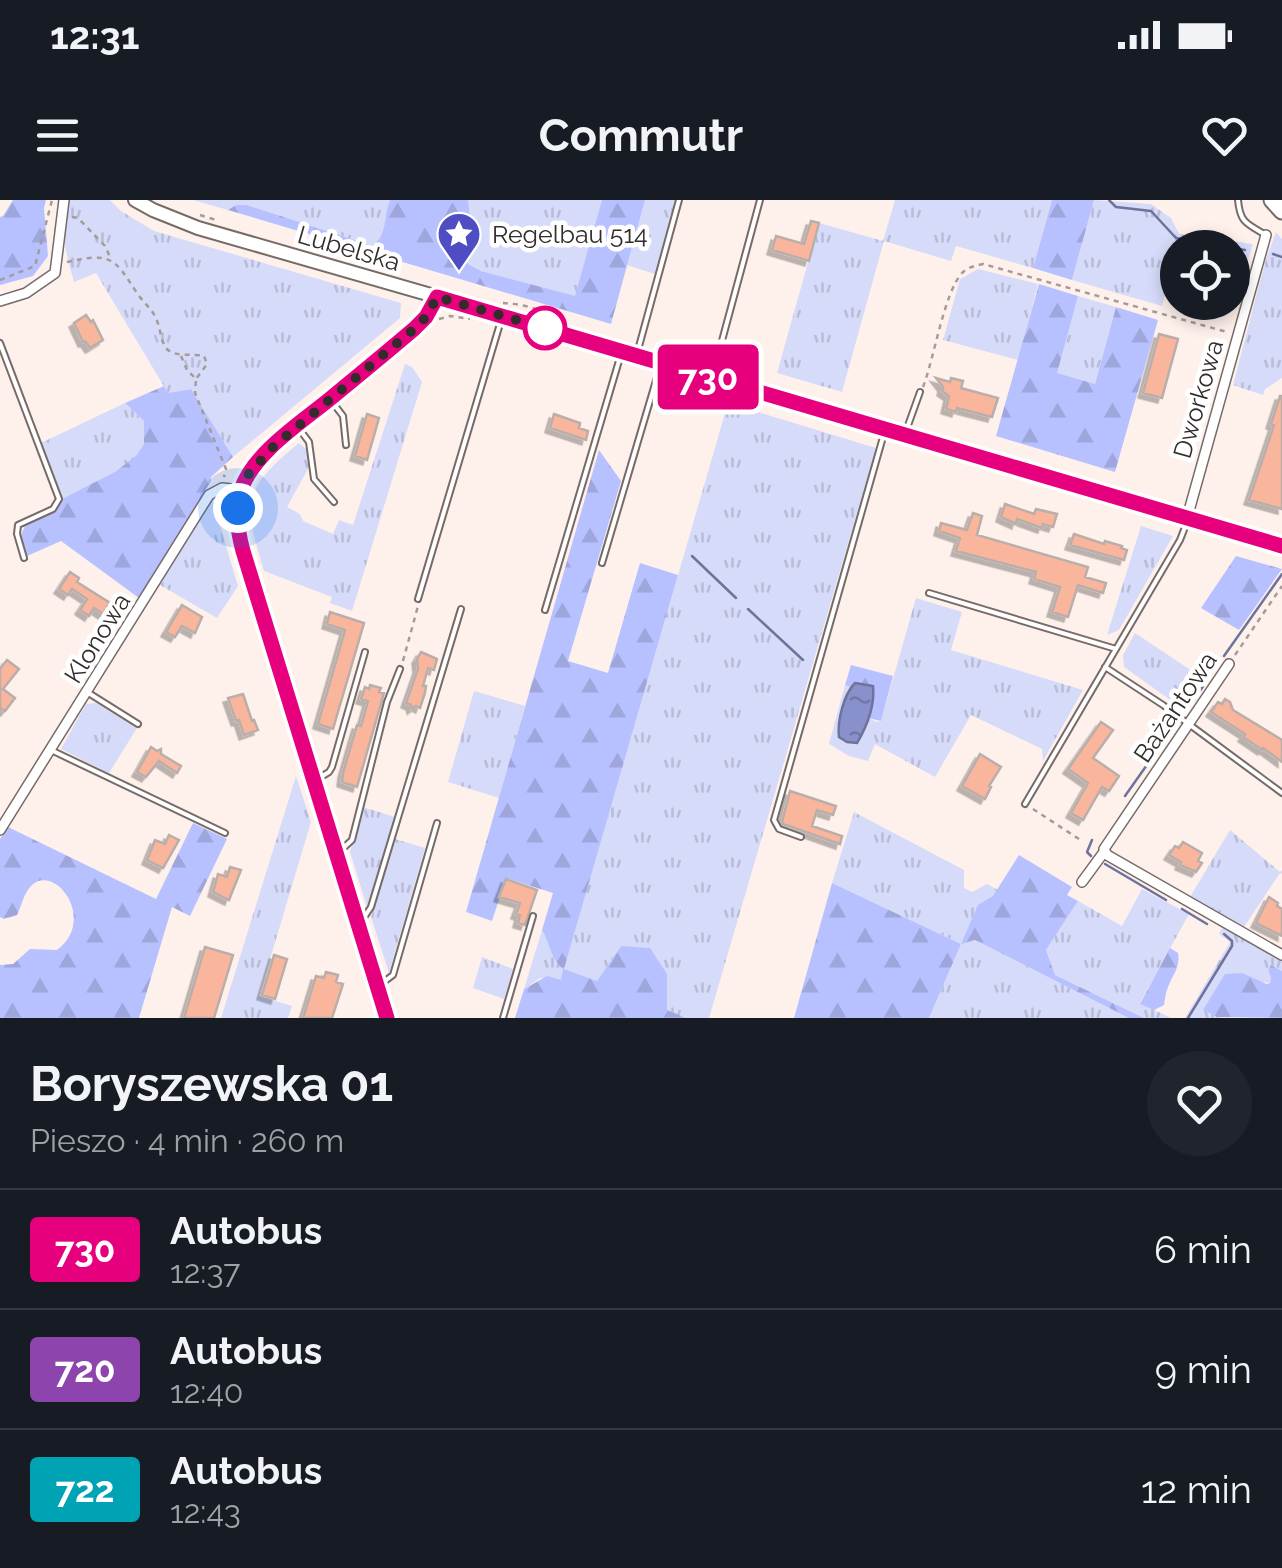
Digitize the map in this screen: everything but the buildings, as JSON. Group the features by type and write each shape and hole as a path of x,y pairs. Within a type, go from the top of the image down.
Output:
{"highway":[{"path":"1272,200 1282,211"}],"main road":[{"name":"Lubelska","path":"135,200 198,228 1282,546"},
{"path":"387,1018 237,521 241,490 260,460 421,322 437,297"}],"street":[{"path":"0,302 26,293 55,273 64,200"},
{"name":"Dworkowa","path":"1187,518 1266,235"},
{"path":"222,488 241,490"},
{"name":"Klonowa","path":"0,830 209,495 222,488"},
{"name":"Bażantowa","path":"1082,882 1229,664"},
{"path":"1104,852 1282,954"}],"lane":[{"path":"636,354 679,200"},
{"path":"711,378 760,200"},
{"path":"1238,200 1239,214 1245,223 1266,235"},
{"path":"418,600 502,317"},
{"path":"0,343 58,499 54,508 18,525 16,534 24,558"},
{"path":"545,610 622,350"},
{"path":"602,564 661,363"},
{"path":"904,435 920,392"},
{"path":"330,399 342,416 346,445"},
{"path":"298,426 308,442 314,479 334,502"},
{"path":"801,837 779,830 774,820 885,430"},
{"path":"1025,804 1184,532 1187,518"},
{"path":"929,593 1116,649"},
{"path":"356,919 365,916 371,906 461,609"},
{"path":"314,781 332,767 365,652"},
{"path":"1105,667 1282,793"},
{"path":"335,854 352,840 387,702 400,669"},
{"path":"87,692 138,724"},
{"path":"50,750 224,833"},
{"path":"376,986 392,975 437,824"},
{"path":"503,1018 533,916"}],"path":[{"path":"0,280 36,266 52,200"},
{"path":"61,214 78,218 105,246 111,260 122,268 151,308 166,348 177,355 204,356 207,364 196,379 196,393 226,469 222,488"},
{"path":"56,265 84,259 111,260"},
{"path":"920,392 950,295 960,275 983,264 1237,334"},
{"path":"433,324 450,316 474,319"},
{"path":"181,354 196,379"},
{"name":"Bażantowa","path":"1229,664 1282,586"},
{"path":"400,669 418,600"},
{"path":"1025,804 1082,840"}],"green space":[{"path":"13,200 46,200 48,256 33,276 0,285 0,217"},
{"path":"67,200 110,200 154,231 401,303 400,318 233,457 191,389 168,393 96,273 74,282 64,231"},
{"path":"193,200 390,200 383,230 373,246 247,205 228,210"},
{"path":"390,200 468,200 468,264 575,296 602,200 645,200 611,324 228,210 247,205 373,246 383,230"},
{"path":"468,200 602,200 576,297 468,264"},
{"path":"645,200 675,200 655,274 627,265"},
{"path":"895,200 1052,200 1033,268 956,246 951,261 884,241 842,392 777,373 819,223 883,241"},
{"path":"1052,200 1094,200 1072,280 1033,268"},
{"path":"1094,200 1151,204 1171,218 1177,230 1160,230 1160,305 1072,280"},
{"path":"1276,232 1282,239 1282,378 1265,389 1263,395 1233,385"},
{"path":"978,269 1038,284 1018,360 943,340 960,279"},
{"path":"1039,284 1078,296 1057,373 1095,384 1116,307 1158,320 1115,472 996,436"},
{"path":"1078,296 1116,307 1095,384 1056,373"},
{"path":"405,364 412,367 422,382 352,611 330,603 332,597 264,571 253,528 252,499 267,473 299,443 307,450 309,467 287,507 300,514 303,521 333,534 339,520 353,525"},
{"path":"164,386 168,393 191,389 233,457 211,477 139,598 61,541 27,556 20,537 25,526 55,512 62,499 115,472 137,455 144,444 144,421 125,403"},
{"path":"125,403 144,421 145,442 139,454 108,477 62,499 41,443"},
{"path":"728,403 876,448 709,1018 686,1018 667,1011 667,974 621,946 597,981 564,970 561,981 540,978 524,989 542,930 564,968"},
{"path":"599,450 621,481 568,661 608,673 640,563 678,575 564,969 597,981 621,946 650,948 667,974 667,1010 686,1018 515,1018 524,989 547,976 561,980 563,969 542,930 553,893 506,878 492,921 466,912"},
{"path":"212,499 238,586 217,618 160,585"},
{"path":"1141,526 1173,536 1119,630 1107,635"},
{"path":"1236,556 1282,569 1239,630 1201,608"},
{"path":"916,598 962,612 951,650 1083,690 1043,761 1042,749 971,715 935,777 875,744 868,761 849,756 829,744 845,685 851,687 838,729 861,735 868,718 881,721"},
{"path":"1135,633 1204,679 1183,709 1124,667 1123,655"},
{"path":"851,665 893,676 881,721 868,718 874,699 856,683 851,687 845,685"},
{"path":"474,691 525,706 499,798 448,782"},
{"path":"96,703 137,728 109,773 61,749 86,704"},
{"path":"296,776 311,822 259,996 292,1006 288,1018 221,1018"},
{"path":"363,807 395,817 367,907 350,852"},
{"path":"854,812 964,870 964,888 972,892 987,884 998,890 962,943 975,940 1130,1018 929,1018 961,944 832,883"},
{"path":"193,823 227,839 190,916 172,907 139,1018 0,1018 0,965 13,964 30,949 57,950 69,937 73,924 68,897 51,882 40,881 31,886 17,915 0,917 0,839 8,827 156,899"},
{"path":"1230,830 1282,870 1244,927 1190,897"},
{"path":"395,839 425,848 389,973 371,917"},
{"path":"1019,855 1072,887 1067,895 1078,901 1046,950 1055,975 1144,1018 1129,1018 975,940 961,944 978,905 993,896"},
{"path":"832,883 961,944 929,1018 794,1018"},
{"path":"1142,889 1189,914 1140,1003 1171,1018 1144,1018 1055,975 1046,950 1078,901 1122,926"},
{"path":"1223,926 1282,959 1282,971 1271,965 1270,983 1262,982 1217,1017 1226,1018 1185,1018 1230,942 1219,934"},
{"path":"1170,948 1178,953 1178,963 1164,1005 1154,1010 1140,1004"},
{"path":"482,957 513,969 504,999 473,988"},
{"path":"1271,965 1282,971 1282,1018 1217,1017 1203,1010 1225,974 1242,973 1267,984"}],"water":[{"path":"855,683 873,686 870,716 857,743 839,737 840,716"}],"waterway":[{"path":"1109,200 1116,207 1151,211 1169,230"},
{"path":"1273,254 1282,257"},
{"path":"692,556 736,598"},
{"path":"1224,656 1282,574"},
{"path":"748,609 803,660"},
{"path":"1187,709 1204,685"},
{"path":"1125,796 1173,728"},
{"path":"1091,856 1087,852 1092,840"},
{"path":"1105,864 1166,900"},
{"path":"1182,909 1207,924"},
{"path":"1188,1018 1232,946 1224,934"}],"bus line":[{"name":"730","path":"387,1018 237,521 241,490 260,460 414,329 437,297 1282,546"}],"place":[{"name":"Regelbau 514","path":"459,272"}],"route":[{"path":"238,508 241,490 260,460 414,329 437,297 545,328"}]}
